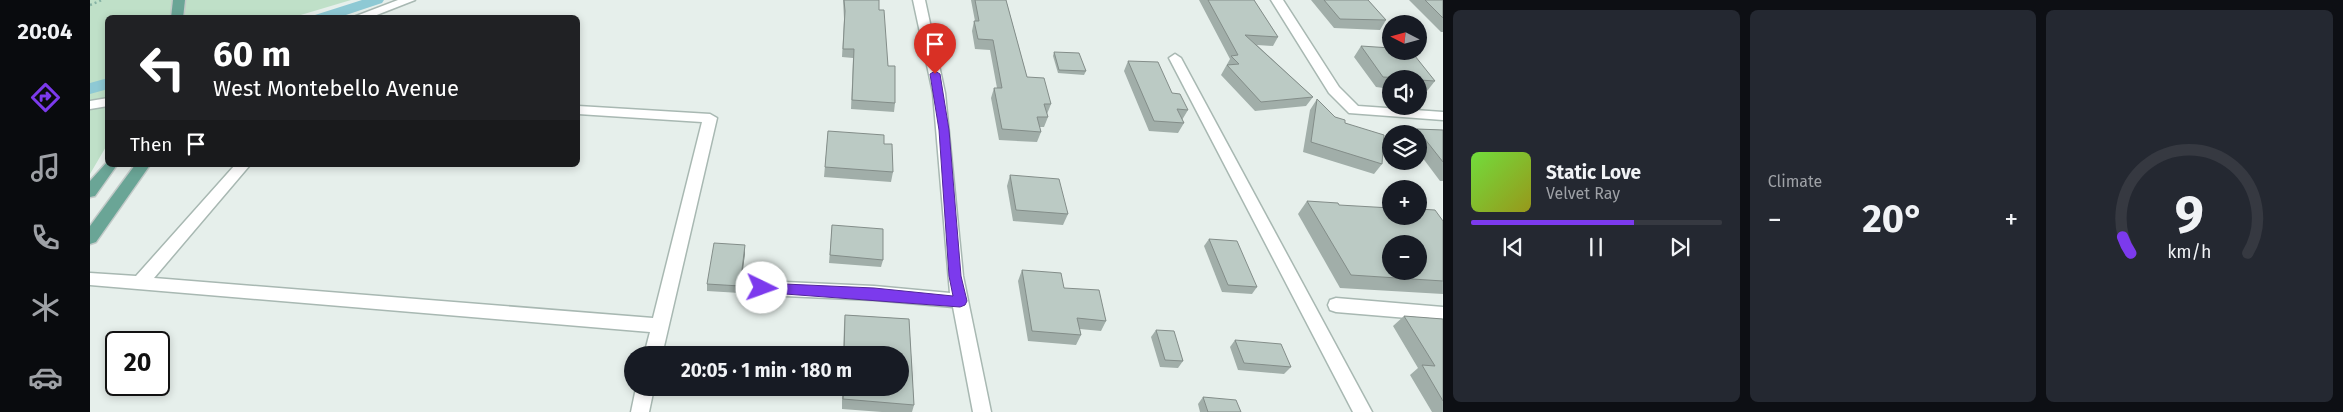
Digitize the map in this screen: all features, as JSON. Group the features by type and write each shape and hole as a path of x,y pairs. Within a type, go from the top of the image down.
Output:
{"main road":[{"path":"177,15 179,1"},
{"path":"90,192 109,167"},
{"path":"90,238 142,167"}],"street":[{"path":"365,15 409,0"},
{"path":"919,0 940,93 955,276 982,412"},
{"path":"1277,0 1334,90 1354,110 1443,116"},
{"path":"1175,58 1362,412"},
{"path":"90,105 105,102"},
{"path":"580,110 710,118 655,346"},
{"path":"140,283 241,167"},
{"path":"90,279 659,326"},
{"path":"762,288 960,301"},
{"path":"1336,305 1443,314"},
{"path":"640,412 643,396"}],"path":[{"path":"90,5 102,0"}],"green space":[{"path":"90,0 351,0 301,15 105,15 105,148 90,174"}],"building":[{"path":"844,0 879,0 879,10 884,10 888,66 895,66 895,103 852,100 854,49 843,49"},
{"path":"975,0 1006,0 1027,77 1044,78 1051,104 1044,104 1048,117 1037,117 1041,132 1002,129 994,88 1002,88 993,40 978,39 974,21 979,21"},
{"path":"1208,0 1254,0 1278,37 1245,35 1313,97 1261,102 1227,65 1239,64 1231,56 1238,55"},
{"path":"1324,0 1368,0 1382,16 1382,20 1340,19"},
{"path":"1425,0 1443,0 1443,18"},
{"path":"1361,46 1382,47 1382,60 1418,60 1426,70 1382,70 1382,76"},
{"path":"1054,52 1079,53 1086,71 1059,70"},
{"path":"1128,61 1158,62 1172,93 1180,94 1188,110 1177,109 1184,123 1154,121"},
{"path":"1427,71 1435,81 1427,80"},
{"path":"1317,99 1335,117 1345,120 1345,123 1382,134 1382,164 1311,142"},
{"path":"1427,129 1443,130 1443,162 1427,142"},
{"path":"828,131 884,135 884,144 892,144 893,172 825,167"},
{"path":"1010,175 1059,179 1068,214 1016,210"},
{"path":"1307,201 1382,207 1382,225 1427,225 1427,210 1435,210 1443,221 1443,281 1427,280 1427,235 1382,235 1382,277 1351,275"},
{"path":"832,225 883,229 883,260 830,255"},
{"path":"1209,239 1237,241 1257,287 1228,285"},
{"path":"714,243 745,245 740,286 707,284"},
{"path":"1022,270 1061,273 1064,288 1099,290 1106,321 1077,318 1081,335 1032,331"},
{"path":"845,315 909,319 914,405 843,399 843,396 909,396 909,346 844,346"},
{"path":"1404,316 1443,319 1443,401 1422,365 1435,366"},
{"path":"1156,330 1174,331 1183,361 1165,360"},
{"path":"1235,340 1281,344 1291,367 1244,363"},
{"path":"1203,397 1236,400 1241,412 1208,412"}],"waterway":[{"path":"330,15 377,0"},
{"path":"90,89 105,84"}],"route":[{"path":"762,288 960,301 955,276 950,227 948,176 940,93 935,74"}]}
